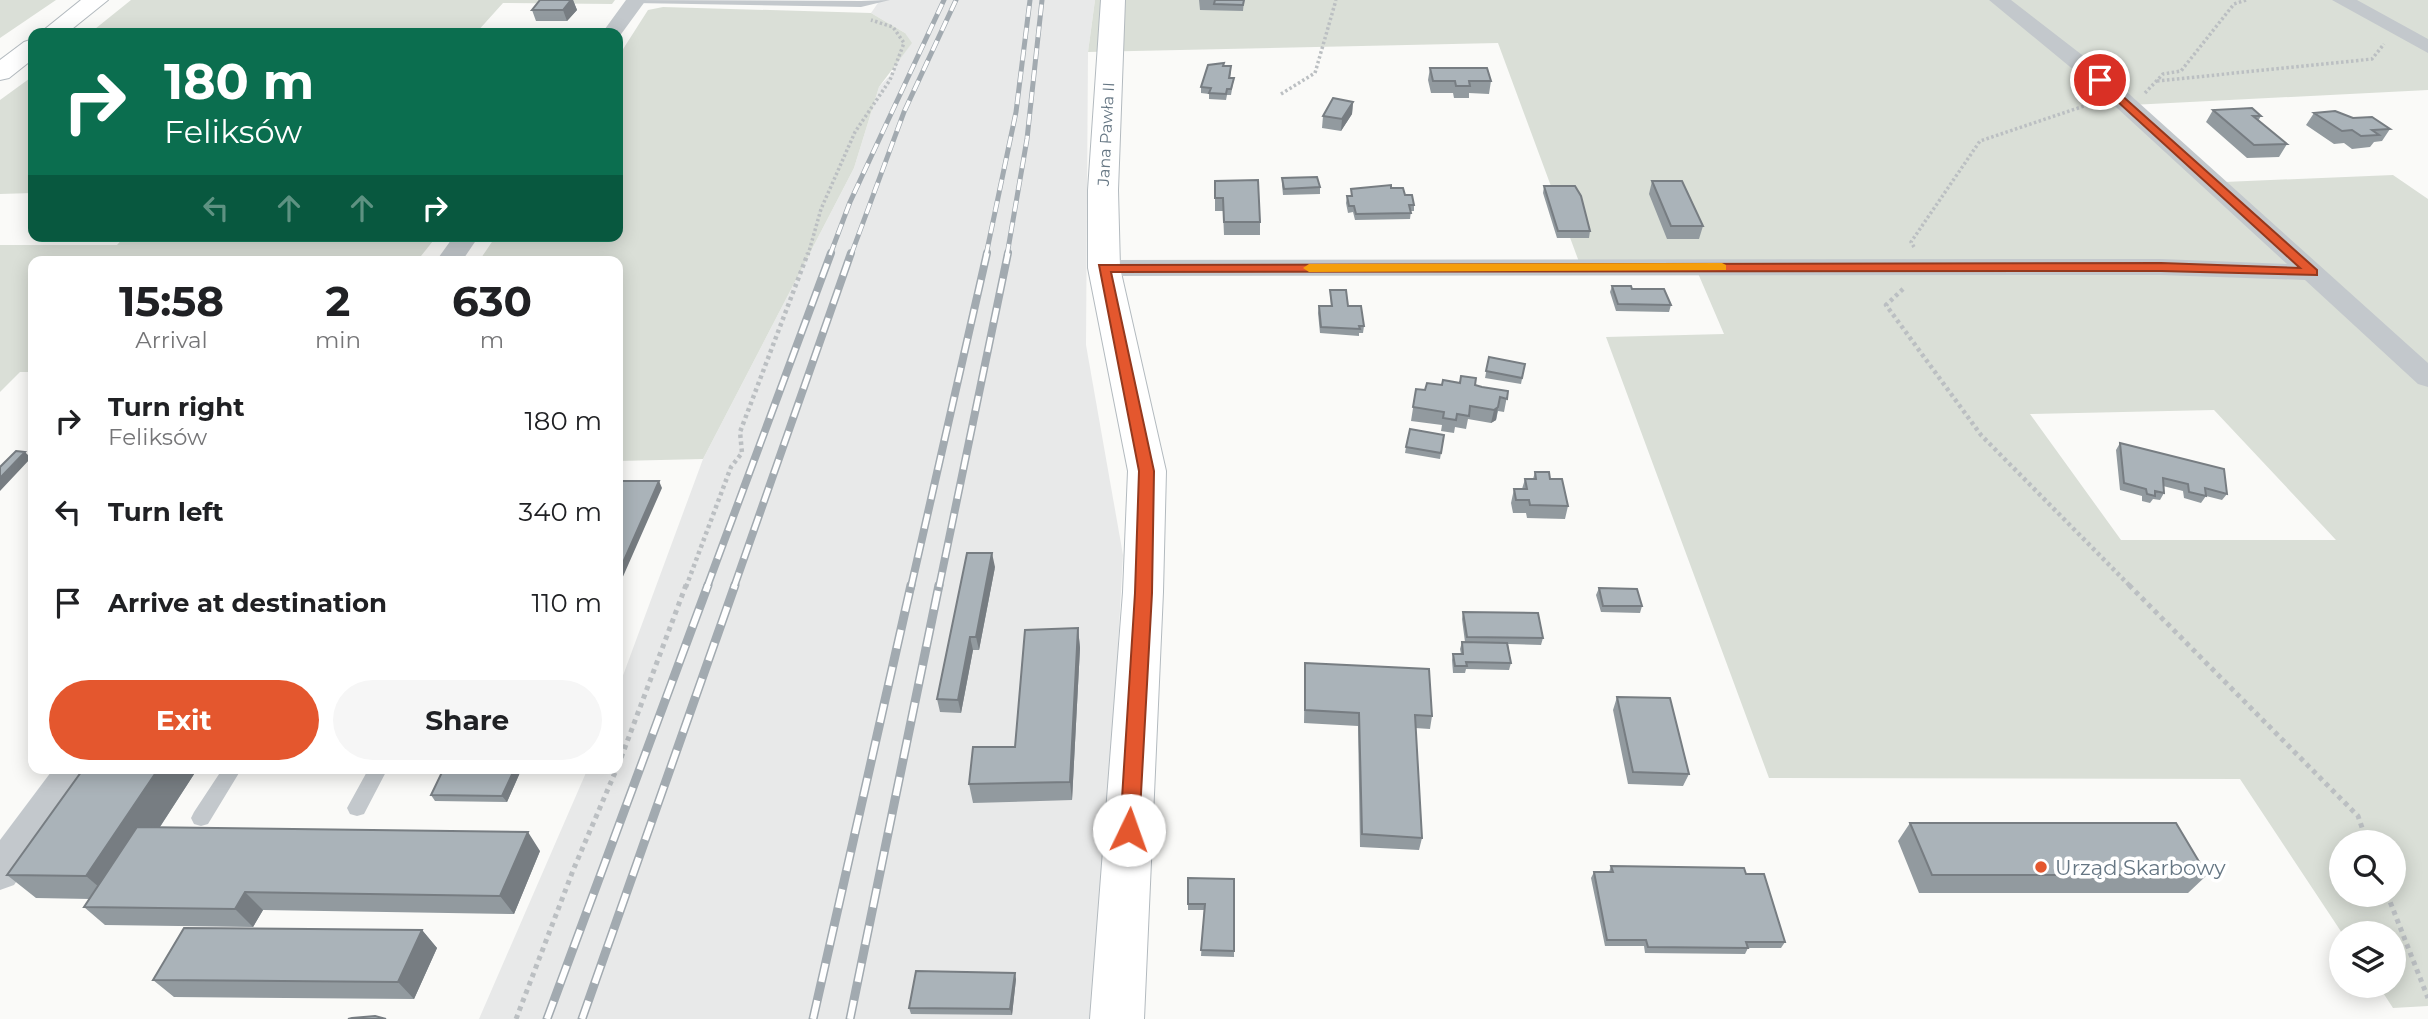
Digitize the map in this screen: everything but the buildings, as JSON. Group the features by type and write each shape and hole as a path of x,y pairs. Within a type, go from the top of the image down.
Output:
{"main road":[{"path":"59,28 96,0"},
{"name":"Jana Pawła II","path":"1113,0 1103,190 1104,268 1147,471 1143,593 1117,1019"},
{"path":"0,72 28,51"}],"street":[{"path":"615,28 635,0"},
{"path":"2000,0 2120,98 2428,378"},
{"path":"2342,0 2422,43"},
{"path":"1104,268 2161,267 2313,273"},
{"path":"0,872 72,774"}],"lane":[{"path":"635,0 845,4 885,0"},
{"path":"201,818 229,774"},
{"path":"357,808 376,774"}],"path":[{"path":"1281,94 1315,73 1336,0"},
{"path":"2246,0 2234,4 2181,71 2163,74 2144,94 2100,100 1980,141 1911,242 1925,267 1886,305 1981,435 2358,816 2363,830"},
{"path":"623,751 731,467 742,453 740,432 805,264 821,209 855,132 890,80 904,43 893,27 842,10 845,4"},
{"path":"2156,81 2372,59 2381,44 2422,43"},
{"path":"516,1019 574,868 614,774"},
{"path":"2392,907 2428,998"}],"shaded area":[{"path":"0,0 56,0 0,38"},
{"path":"131,0 615,0 612,4 503,3 480,28 96,28"},
{"path":"880,0 1095,0 1088,52 1086,345 1123,555 1098,1019 479,1019 585,774 623,774 623,675 703,459 854,168 879,87 893,72 905,33 871,13"},
{"path":"1095,0 2428,0 2428,90 2131,105 2224,182 2393,175 2428,199 2428,1006 2393,1008 2386,998 2406,998 2406,921 2334,921 2240,779 1769,778 1606,337 1724,334 1697,271 1582,270 1498,43 1088,52","holes":["2214,410 2336,540 2121,540 2030,414"]},
{"path":"663,7 871,13 905,33 912,43 879,87 854,168 703,459 623,461 623,256 482,256 492,242 623,242 623,49 648,10"},
{"path":"28,80 28,193 0,194 0,100"},
{"path":"120,242 432,242 421,256 28,256 28,372 20,372 0,392 0,245 117,245"}],"railway":[{"path":"830,255 850,202 944,0"},
{"path":"851,255 904,112 956,0"},
{"path":"986,255 1016,112 1030,0"},
{"path":"1007,255 1027,139 1042,0"},
{"path":"707,587 831,253"},
{"path":"734,587 851,253"},
{"path":"911,587 987,253"},
{"path":"939,587 1008,253"},
{"path":"547,1019 708,585"},
{"path":"582,1019 735,585"},
{"path":"813,1019 911,585"},
{"path":"850,1019 939,585"}],"slow traffic":[{"path":"1309,268 1722,267"}],"place":[{"name":"Urząd Skarbowy","path":"2041,867"}],"route":[{"path":"1129,830 1143,593 1147,471 1104,268 2161,267 2313,273 2100,80"}]}
